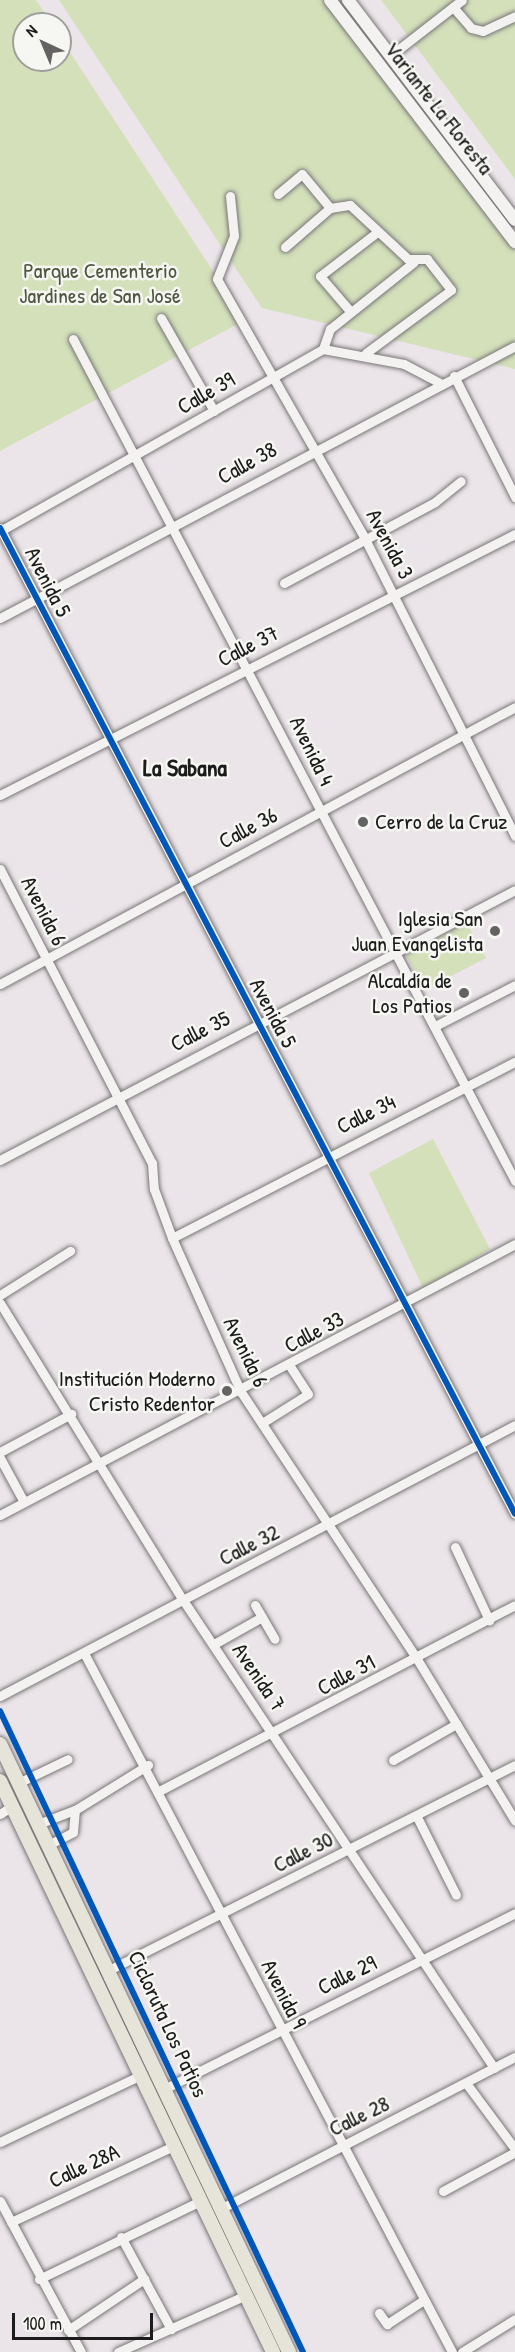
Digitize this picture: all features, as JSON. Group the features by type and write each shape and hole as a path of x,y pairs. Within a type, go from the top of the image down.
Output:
{"main road":[{"name":"Variante La Floresta","path":"330,0 515,242"},
{"name":"Variante La Floresta","path":"348,0 515,220"},
{"path":"0,1744 289,2352"},
{"path":"0,1781 6,1810 246,2295 267,2350"}],"street":[{"path":"390,56 462,0"},
{"path":"453,7 471,28 483,31 515,16"},
{"path":"278,194 302,174 330,208"},
{"name":"Avenida 3","path":"230,196 234,236 217,279 274,375 395,594 515,836"},
{"path":"285,247 330,208 350,205 376,233"},
{"path":"350,311 320,276 376,233 384,232 414,262"},
{"path":"366,353 451,290 426,259 414,262 350,311 330,329 323,349 366,353 440,383"},
{"path":"160,318 214,411"},
{"name":"Avenida 4","path":"73,339 248,667 320,812 515,1181"},
{"name":"Calle 38","path":"0,618 314,448 515,346"},
{"name":"Calle 39","path":"0,530 323,349"},
{"path":"454,376 515,497"},
{"path":"284,583 364,537 435,502 461,481"},
{"name":"Avenida 5","path":"0,530 515,1514"},
{"name":"Calle 37","path":"0,795 248,667 515,534"},
{"name":"Calle 36","path":"0,984 515,707"},
{"name":"Avenida 6","path":"0,869 152,1163 154,1189 172,1238 241,1392 417,1659 515,1821"},
{"name":"Calle 35","path":"0,1160 117,1096 397,954 515,890"},
{"path":"435,1026 515,985"},
{"name":"Calle 34","path":"172,1238 326,1155 515,1062"},
{"name":"Calle 33","path":"0,1515 407,1305 515,1245"},
{"path":"0,1295 70,1251"},
{"name":"Avenida 7","path":"0,1303 71,1414 98,1464 183,1600 276,1735 494,2068"},
{"path":"262,1424 308,1394 290,1366"},
{"path":"0,1452 71,1414"},
{"name":"Calle 32","path":"0,1696 330,1525 515,1425"},
{"path":"0,1458 24,1502"},
{"path":"455,1547 489,1620"},
{"path":"255,1605 275,1639"},
{"name":"Calle 31","path":"161,1790 276,1735 515,1605"},
{"path":"214,1644 262,1617"},
{"name":"Avenida 9","path":"84,1653 148,1765 340,2147 422,2301 452,2352"},
{"path":"393,1760 456,1724"},
{"path":"18,1783 68,1759"},
{"path":"38,1824 75,1810 148,1765"},
{"name":"Calle 30","path":"107,1971 222,1916 515,1765"},
{"path":"48,1845 73,1832 75,1810"},
{"path":"417,1817 456,1895"},
{"name":"Calle 29","path":"164,2089 515,1913"},
{"name":"Calle 28","path":"220,2209 515,2057"},
{"path":"0,2142 139,2076"},
{"path":"443,2191 515,2151 466,2083"},
{"name":"Calle 28A","path":"11,2222 173,2146"},
{"path":"0,2201 39,2279 81,2352"},
{"path":"39,2279 121,2237 200,2201"},
{"path":"121,2237 171,2329"},
{"path":"68,2330 144,2279"},
{"path":"118,2352 246,2295"},
{"path":"379,2313 387,2324 422,2301"},
{"path":"462,2352 515,2319"}],"green space":[{"name":"Parque Cementerio Jardines de San José","path":"0,0 36,0 44,12 12,12 12,72 72,72 72,55 245,320 0,451"},
{"path":"59,0 326,0 515,246 515,369 262,308 72,20 72,12 67,12"},
{"path":"381,0 515,0 515,179"},
{"path":"466,922 486,958 424,990 406,955"},
{"path":"433,1139 490,1249 424,1290 369,1173"}],"cycle path":[{"path":"0,528 515,1514"},
{"name":"Cicloruta Los Patios","path":"0,1711 303,2352"}],"place":[{"name":"Cerro de la Cruz","path":"363,822"},
{"name":"Iglesia San Juan Evangelista","path":"495,931"},
{"name":"Alcaldía de Los Patios","path":"464,993"},
{"name":"Institución Moderno Cristo Redentor","path":"227,1391"}],"district":[{"name":"La Sabana","path":"185,768"}]}
